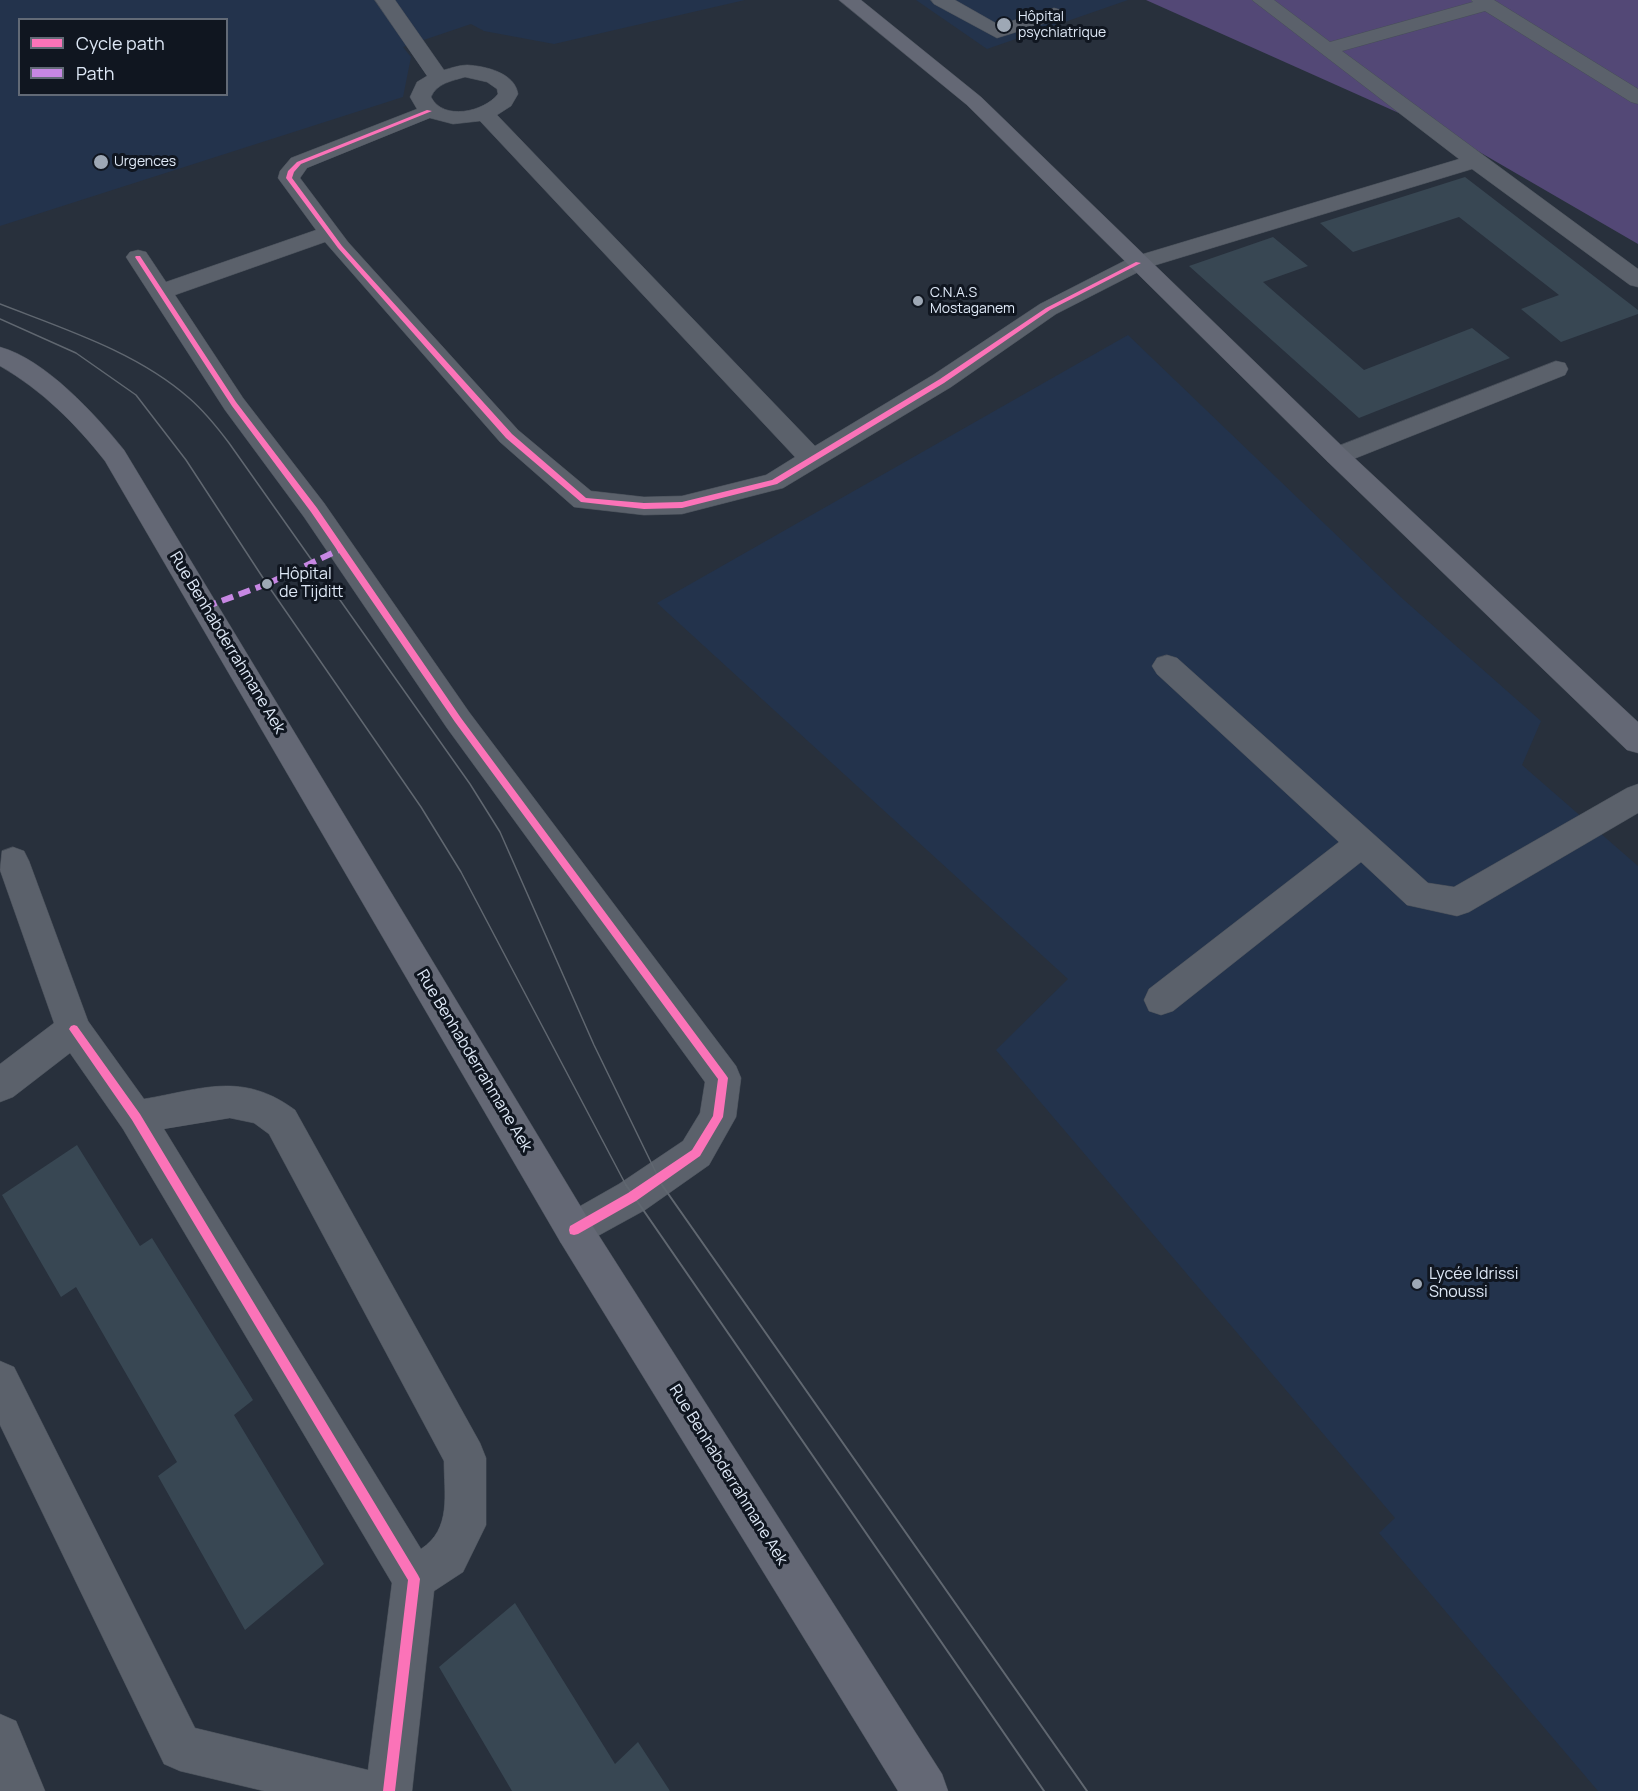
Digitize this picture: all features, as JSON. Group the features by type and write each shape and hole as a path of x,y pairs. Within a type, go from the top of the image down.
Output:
{"main road":[{"path":"849,0 974,101 1337,456 1638,741"},
{"name":"Rue Benhabderrahmane Aek","path":"0,355 51,390 97,432 115,456 574,1230 925,1791"}],"street":[{"path":"385,0 438,78"},
{"path":"942,0 997,33 1054,14"},
{"path":"1262,0 1475,161 1638,280"},
{"path":"1328,49 1484,2 1638,98"},
{"path":"472,72 491,75 500,79 506,86 507,93 503,101 484,113 454,117 429,111 422,105 420,98 422,90 438,78 472,72"},
{"path":"429,111 299,163 291,171 289,178 328,233 509,436 584,500 644,506 682,504 774,482 942,381 1048,309 1138,263 1475,161"},
{"path":"484,113 811,458"},
{"path":"160,292 328,233"},
{"path":"138,256 234,404 314,510 458,720 723,1078 718,1117 696,1153 632,1197 574,1230"},
{"path":"1337,456 1556,369"},
{"path":"1167,666 1419,895 1457,902 1638,797"},
{"path":"1161,1000 1361,843"},
{"path":"4,855 74,1029 136,1117 414,1579 389,1791"},
{"path":"0,1085 74,1029"},
{"path":"136,1117 230,1101 262,1108 282,1122 465,1458 465,1525 448,1557 414,1579"},
{"path":"0,1381 180,1748 362,1791"},
{"path":"0,1737 22,1791"}],"shaded area":[{"name":"Urgences","path":"0,0 745,0 554,44 484,31 471,24 403,47 411,57 403,97 0,226"},
{"name":"Hôpital psychiatrique","path":"916,0 1128,0 987,49"},
{"path":"1146,0 1638,0 1638,244 1457,139"},
{"name":"Lycée Idrissi Snoussi","path":"1128,335 1404,600 1541,721 1522,765 1638,866 1638,1791 1598,1791 1379,1533 1395,1518 996,1050 1068,979 657,603"}],"building":[{"path":"1465,177 1638,310 1638,314 1561,342 1521,309 1559,295 1459,217 1353,252 1320,223"},
{"path":"1273,237 1308,266 1263,282 1364,370 1472,328 1510,358 1359,418 1189,266"},
{"path":"77,1145 140,1246 152,1238 253,1400 234,1415 324,1564 245,1630 158,1476 177,1462 76,1287 61,1297 2,1195"},
{"path":"515,1603 615,1764 638,1742 670,1791 512,1791 439,1667"}],"tram line":[{"path":"0,304 99,343 147,367 195,403 229,443 470,784 500,832 594,1045 662,1185"},
{"path":"0,319 76,353 136,395 186,460 267,584 421,807 461,872 627,1187"},
{"path":"626,1185 1044,1791"},
{"path":"662,1185 1087,1791"}],"marked path":[{"path":"205,607 267,584 341,549"}],"cycle path":[{"path":"429,111 299,163 291,171 289,178 340,247 509,436 584,500 644,506 682,505 774,482 942,381 1048,309 1138,263"},
{"path":"138,257 234,404 314,510 458,720 723,1078 718,1117 696,1153 632,1197 574,1230"},
{"path":"74,1029 136,1117 414,1579 389,1791"}],"place":[{"name":"Hôpital psychiatrique","path":"1004,25"},
{"name":"Urgences","path":"101,162"},
{"name":"C.N.A.S Mostaganem","path":"918,301"},
{"name":"Hôpital de Tijditt","path":"267,584"},
{"name":"Lycée Idrissi Snoussi","path":"1417,1284"}]}
